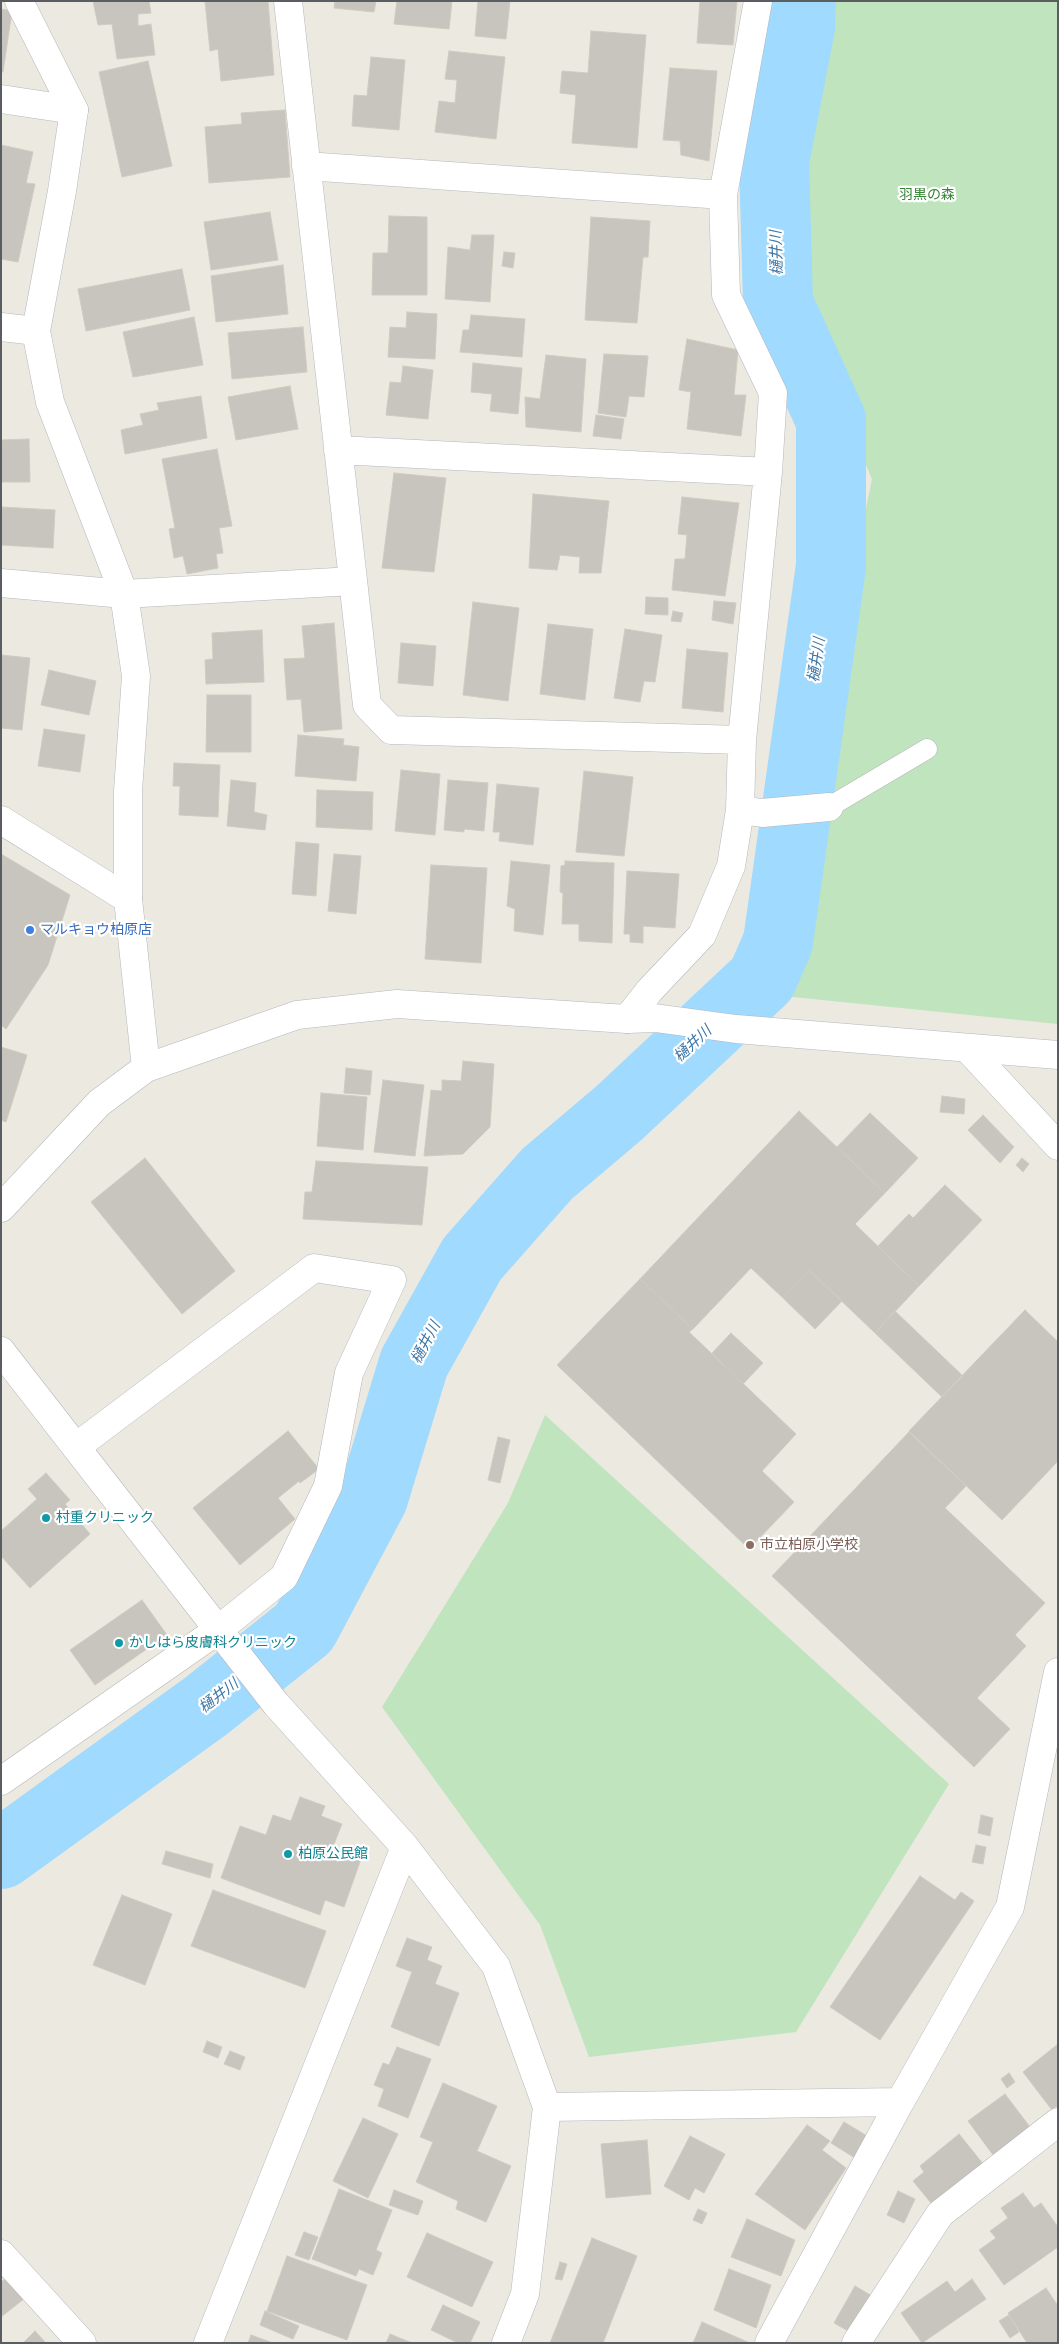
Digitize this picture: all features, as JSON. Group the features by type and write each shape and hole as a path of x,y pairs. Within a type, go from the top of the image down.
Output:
{"street":[{"path":"19,1 74,110 62,191 36,331 50,402 124,594 136,676 128,791 128,899 146,1068"},
{"path":"288,1 367,705 391,730 742,740"},
{"path":"627,1019 650,990 702,935 732,866 751,811 742,740 768,472 773,393 726,295 723,195 758,1"},
{"path":"1,99 74,110"},
{"path":"306,166 723,195"},
{"path":"1,327 36,331"},
{"path":"338,450 768,472"},
{"path":"1,583 124,594 353,581"},
{"path":"751,811 829,807"},
{"path":"1,820 128,899"},
{"path":"1,1208 99,1103 146,1068 297,1015 397,1004 627,1019 655,1018 736,1029 968,1049 1058,1054"},
{"path":"968,1049 1058,1146"},
{"path":"1,1781 224,1637 284,1577 328,1486 349,1373 392,1280 314,1268 76,1447"},
{"path":"1,1351 276,1704 405,1846 496,1966 547,2107 524,2294 506,2343"},
{"path":"769,2343 900,2102 1010,1908 1058,1672"},
{"path":"208,2343 405,1846"},
{"path":"547,2107 900,2102"},
{"path":"856,2343 940,2214 1058,2122"},
{"path":"1,2254 82,2343"}],"lane":[{"path":"829,807 927,749"}],"green space":[{"name":"羽黒の森","path":"829,1 1058,1 1058,1024 773,995 803,944 830,685 872,479 821,361 793,190 828,49"},
{"path":"545,1415 949,1784 796,2032 589,2057 540,1925 382,1707 508,1503"}],"building":[{"path":"93,1 149,1 151,13 138,14 138,26 151,24 155,55 117,59 112,24 98,25"},
{"path":"205,1 268,1 274,75 221,81 218,49 210,51"},
{"path":"335,1 376,1 374,12 334,8"},
{"path":"397,1 452,1 449,29 394,24"},
{"path":"478,1 510,1 506,39 475,36"},
{"path":"700,1 737,1 733,45 697,43"},
{"path":"1,9 12,11 3,72 1,72"},
{"path":"591,31 646,35 637,148 572,143 576,95 560,93 562,71 588,73"},
{"path":"449,51 505,57 496,139 435,132 439,101 455,103 457,80 445,79"},
{"path":"371,57 405,60 399,130 352,126 354,95 367,96"},
{"path":"148,61 172,166 122,177 99,72"},
{"path":"670,68 717,71 709,161 681,155 680,141 663,140"},
{"path":"285,110 290,177 209,183 205,127 242,124 241,113"},
{"path":"1,145 33,152 26,183 35,184 18,262 1,259"},
{"path":"270,212 278,260 211,270 204,222"},
{"path":"389,216 427,217 427,295 372,295 373,253 388,253"},
{"path":"591,217 650,221 648,257 643,257 637,323 585,320"},
{"path":"472,235 494,235 490,302 445,299 448,247 470,250"},
{"path":"504,252 515,253 513,268 502,266"},
{"path":"283,265 288,314 216,322 211,276"},
{"path":"182,269 190,310 86,331 78,289"},
{"path":"407,312 437,314 435,359 388,357 390,327 406,328"},
{"path":"471,315 525,319 522,357 460,352 463,330 469,330"},
{"path":"194,317 203,365 133,377 123,332"},
{"path":"303,327 307,372 232,379 228,333"},
{"path":"687,339 738,350 734,395 746,395 741,436 687,429 691,392 679,390"},
{"path":"604,354 648,356 644,397 629,396 626,417 598,413"},
{"path":"546,355 586,359 581,432 526,427 525,397 540,399"},
{"path":"473,363 522,368 518,414 490,411 492,394 471,392"},
{"path":"403,366 433,370 428,419 386,415 390,382 401,383"},
{"path":"290,386 298,429 236,440 228,397"},
{"path":"201,396 207,438 125,454 121,430 143,425 140,414 159,410 157,403"},
{"path":"596,415 624,419 621,439 593,436"},
{"path":"29,439 30,482 1,482 1,440"},
{"path":"217,449 232,526 219,528 223,553 216,554 218,568 187,574 183,556 174,558 169,529 175,528 162,459"},
{"path":"394,473 446,478 434,572 382,568"},
{"path":"533,494 609,501 601,573 579,573 580,557 560,555 557,570 529,568"},
{"path":"682,497 739,503 725,596 672,590 675,559 685,559 687,535 678,534"},
{"path":"1,507 55,510 53,548 1,545"},
{"path":"646,597 668,598 668,615 645,614"},
{"path":"714,601 736,603 733,624 712,620"},
{"path":"473,602 519,608 508,701 463,695"},
{"path":"673,611 683,613 681,622 671,621"},
{"path":"334,623 342,729 304,732 301,699 287,700 284,659 305,658 302,626"},
{"path":"548,624 593,629 585,700 540,694"},
{"path":"625,629 662,635 655,682 644,681 640,702 614,698"},
{"path":"262,630 264,682 206,684 205,660 213,659 212,633"},
{"path":"401,643 436,646 433,686 398,683"},
{"path":"687,649 728,653 723,712 682,708"},
{"path":"1,655 30,658 22,730 1,728"},
{"path":"49,670 96,681 89,715 41,705"},
{"path":"207,695 251,695 251,752 206,752"},
{"path":"44,729 85,735 80,772 38,766"},
{"path":"298,735 344,739 343,745 359,747 356,781 295,776"},
{"path":"174,763 220,765 218,817 179,815 180,786 173,786"},
{"path":"401,770 440,774 435,835 395,831"},
{"path":"584,771 633,777 624,856 576,852"},
{"path":"231,780 256,783 254,812 267,815 265,830 227,826"},
{"path":"448,780 488,783 484,831 444,830"},
{"path":"497,784 539,788 533,845 499,841 500,832 493,832"},
{"path":"317,790 373,792 372,830 316,827"},
{"path":"296,842 319,844 316,896 292,894"},
{"name":"マルキョウ柏原店","path":"1,854 70,895 48,965 6,1029 1,1025"},
{"path":"334,854 361,856 356,914 328,911"},
{"path":"511,861 550,865 543,935 514,931 515,909 507,906"},
{"path":"565,861 614,863 612,943 579,941 579,924 562,924 563,893 560,892 561,866 565,865"},
{"path":"431,865 487,868 481,963 425,959"},
{"path":"627,871 679,874 675,928 643,926 643,943 630,942 630,934 624,934"},
{"path":"1,1047 27,1055 6,1122 1,1120"},
{"path":"463,1061 494,1064 490,1127 463,1154 424,1156 431,1090 442,1091 442,1080 461,1081"},
{"path":"346,1068 372,1071 370,1095 344,1093"},
{"path":"383,1080 424,1085 415,1156 374,1152"},
{"path":"321,1093 367,1097 363,1150 317,1146"},
{"path":"942,1096 965,1099 964,1114 940,1112"},
{"path":"799,1111 885,1193 855,1224 919,1286 875,1333 809,1270 783,1298 751,1268 693,1329 640,1279"},
{"path":"870,1113 918,1158 885,1193 837,1147"},
{"path":"983,1115 1014,1147 1000,1163 968,1130"},
{"path":"145,1158 235,1271 182,1314 91,1202"},
{"path":"1022,1158 1029,1164 1023,1172 1016,1165"},
{"path":"316,1161 428,1167 422,1225 303,1219 305,1192 312,1192"},
{"path":"945,1185 982,1220 919,1286 878,1246 909,1214 913,1218"},
{"path":"809,1270 842,1301 815,1329 783,1298"},
{"path":"640,1279 693,1329 689,1332 796,1434 762,1471 794,1502 749,1549 557,1365"},
{"path":"1025,1310 1058,1342 1058,1461 1002,1520 909,1431"},
{"path":"895,1311 963,1376 942,1397 875,1333"},
{"path":"731,1333 763,1363 743,1384 712,1353"},
{"path":"288,1431 319,1469 300,1483 299,1481 278,1498 295,1519 240,1565 193,1508"},
{"path":"909,1432 966,1486 945,1508 1045,1603 1015,1635 1026,1646 977,1698 1010,1729 974,1767 772,1576"},
{"path":"498,1437 510,1440 500,1483 488,1480"},
{"name":"村重クリニック","path":"46,1473 70,1500 65,1504 90,1534 30,1588 1,1556 1,1531 37,1499 28,1489"},
{"name":"かしはら皮膚科クリニック","path":"142,1600 167,1635 95,1685 70,1650"},
{"name":"柏原公民館","path":"300,1797 325,1806 321,1816 342,1824 332,1849 361,1859 344,1907 325,1900 320,1915 221,1878 240,1826 266,1835 273,1815 291,1821"},
{"path":"981,1815 993,1818 990,1836 978,1833"},
{"path":"976,1845 986,1847 983,1864 972,1862"},
{"path":"166,1851 213,1864 210,1878 162,1864"},
{"path":"920,1876 955,1900 961,1892 974,1901 880,2040 830,2007"},
{"path":"213,1890 326,1931 305,1988 191,1946"},
{"path":"122,1895 172,1914 145,1985 93,1965"},
{"path":"407,1938 432,1947 427,1960 442,1966 435,1984 459,1993 439,2046 391,2027 412,1972 396,1966"},
{"path":"207,2041 222,2047 218,2058 203,2052"},
{"path":"1058,2044 1058,2105 1052,2110 1023,2072"},
{"path":"397,2047 431,2059 408,2118 378,2106 384,2089 374,2085 383,2063 389,2065"},
{"path":"230,2051 245,2057 240,2070 224,2064"},
{"path":"1009,2073 1015,2082 1007,2088 1001,2079"},
{"path":"443,2083 497,2106 477,2151 511,2166 486,2222 456,2209 458,2201 416,2182 433,2142 420,2137"},
{"path":"1005,2094 1033,2131 996,2159 968,2121"},
{"path":"363,2118 398,2134 368,2198 333,2181"},
{"path":"844,2122 867,2136 855,2158 831,2143"},
{"path":"807,2125 830,2141 822,2150 846,2168 805,2230 755,2194"},
{"path":"959,2134 988,2170 947,2202 941,2195 931,2203 913,2181 924,2172 920,2166"},
{"path":"690,2136 725,2154 704,2193 695,2188 689,2200 664,2186"},
{"path":"647,2140 651,2194 606,2198 601,2144"},
{"path":"339,2189 392,2210 376,2250 382,2253 373,2275 359,2269 356,2276 312,2259"},
{"path":"394,2190 423,2201 418,2215 389,2205"},
{"path":"898,2191 915,2199 904,2223 887,2215"},
{"path":"1023,2193 1034,2208 1041,2203 1058,2227 1058,2247 1004,2285 979,2250 996,2238 990,2231 1008,2218 1001,2208"},
{"path":"698,2209 707,2213 702,2224 693,2220"},
{"path":"747,2219 795,2240 781,2276 731,2257"},
{"path":"304,2232 318,2237 309,2260 295,2255"},
{"path":"427,2233 493,2262 472,2307 407,2277"},
{"path":"592,2238 637,2256 603,2343 550,2343"},
{"path":"287,2256 367,2285 347,2340 267,2311"},
{"path":"560,2262 567,2264 562,2280 555,2279"},
{"path":"729,2269 771,2285 756,2328 714,2310"},
{"path":"8,2277 25,2298 1,2317 1,2282"},
{"path":"972,2279 986,2299 922,2343 901,2313 947,2281 955,2292"},
{"path":"855,2286 872,2296 850,2332 834,2323"},
{"path":"1046,2288 1058,2306 1058,2343 1027,2343 1008,2313"},
{"path":"443,2305 480,2322 470,2343 458,2343 431,2330"},
{"path":"265,2311 299,2326 293,2339 260,2325"},
{"path":"1009,2315 1019,2332 1010,2338 999,2321"},
{"path":"702,2322 750,2343 693,2343"},
{"path":"35,2331 46,2343 23,2343"},
{"path":"390,2334 412,2343 386,2343"},
{"path":"251,2335 273,2343 248,2343"}],"waterway":[{"name":"樋井川","path":"1,1854 206,1706 304,1628 373,1498 414,1363 472,1259 547,1174 619,1113 762,979 778,942 831,566 831,420 778,303 774,162 800,27 801,1"}],"place":[{"name":"マルキョウ柏原店","path":"30,930"},
{"name":"村重クリニック","path":"46,1518"},
{"name":"市立柏原小学校","path":"750,1545"},
{"name":"かしはら皮膚科クリニック","path":"119,1643"},
{"name":"柏原公民館","path":"288,1854"}]}
